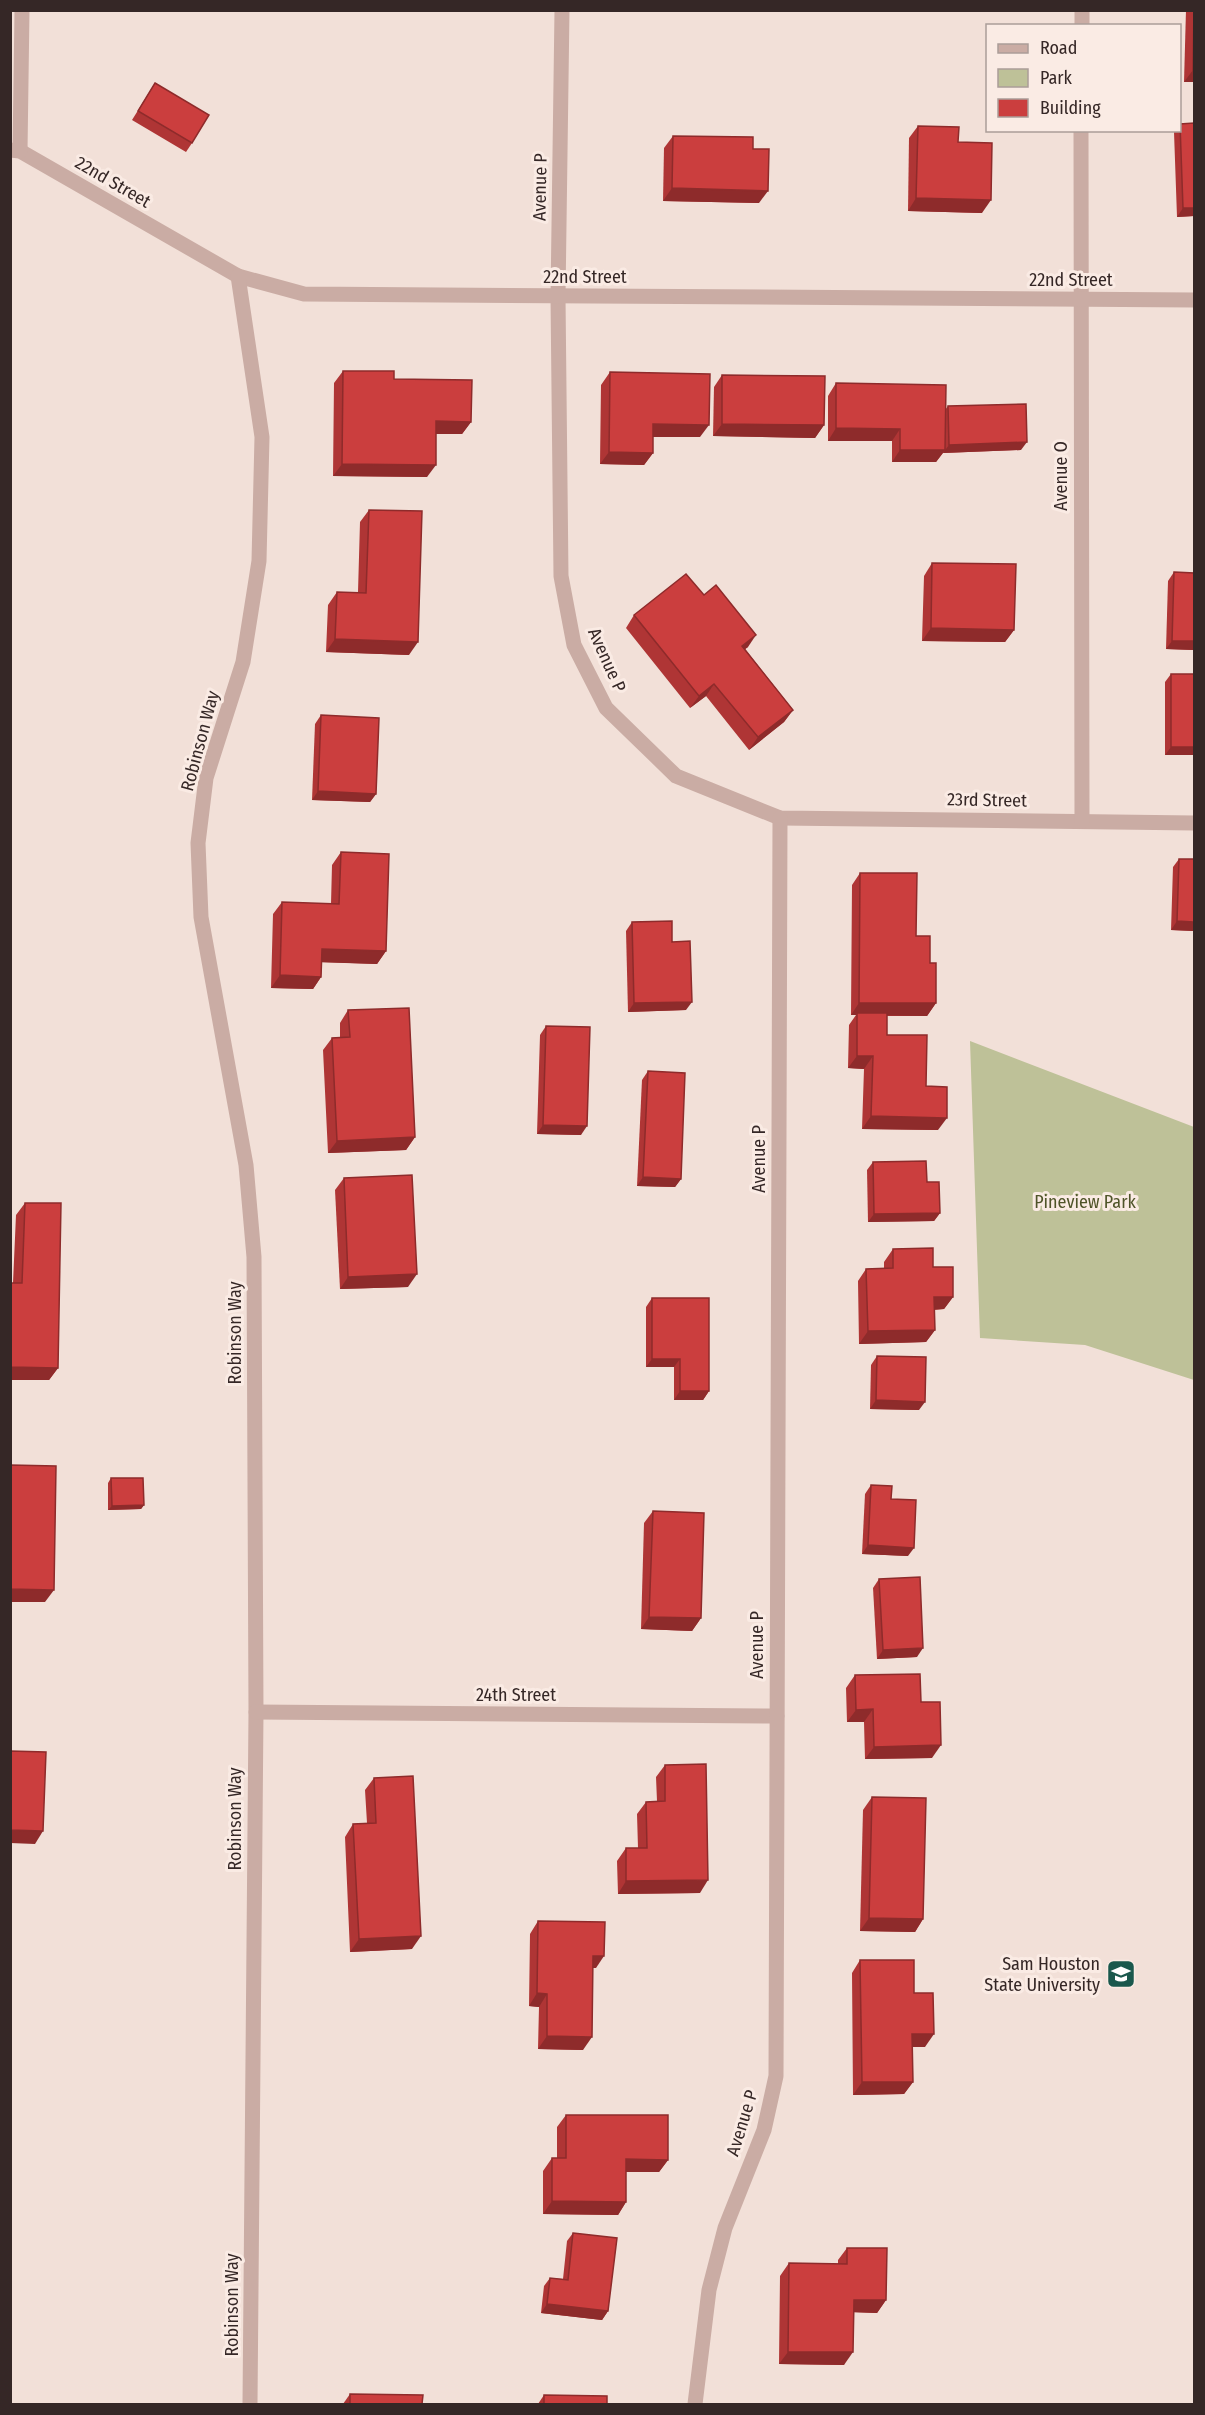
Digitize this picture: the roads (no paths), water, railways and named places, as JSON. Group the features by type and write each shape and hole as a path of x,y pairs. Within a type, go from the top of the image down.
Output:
{"street":[{"path":"15,151 22,10"},
{"name":"Avenue P","path":"562,10 558,297 561,576 574,645 606,708 676,776 780,818 776,2076 764,2130 725,2228 709,2290 695,2404"},
{"name":"Avenue O","path":"1081,132 1082,821"},
{"name":"22nd Street","path":"15,151 238,276 304,294 1194,300"},
{"name":"Robinson Way","path":"238,276 262,437 259,561 243,662 206,778 198,843 201,917 246,1165 254,1257 256,1712 250,2404"},
{"name":"23rd Street","path":"780,818 1194,823"},
{"name":"24th Street","path":"256,1712 777,1716"}],"place":[{"name":"Sam Houston State University","path":"1121,1974"}],"park label":[{"name":"Pineview Park","path":"1085,1202"}]}
